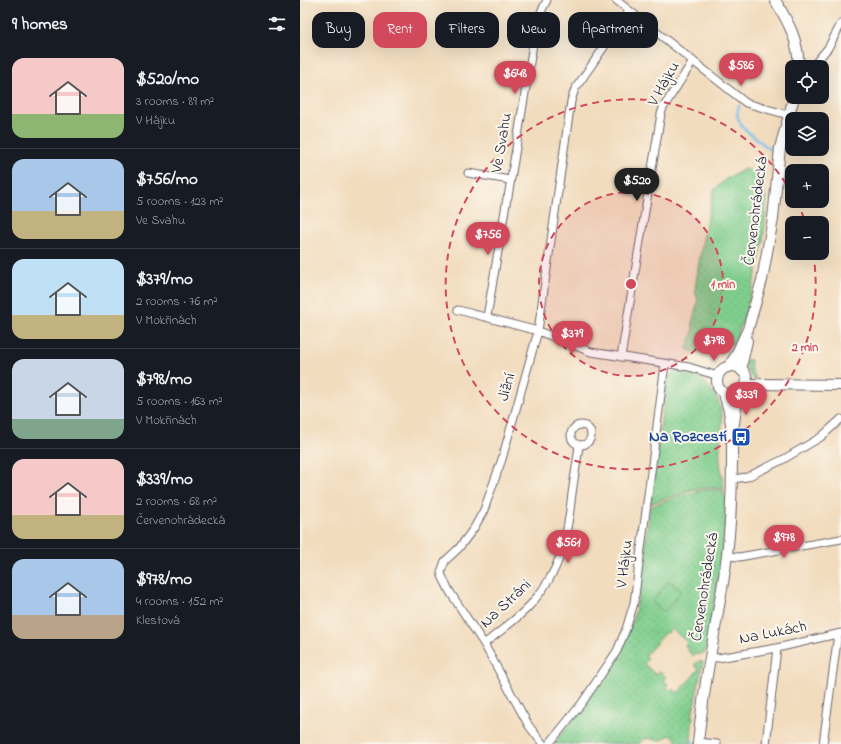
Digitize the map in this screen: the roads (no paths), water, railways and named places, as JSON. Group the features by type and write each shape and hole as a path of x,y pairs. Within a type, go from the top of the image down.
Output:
{"street":[{"name":"Ve Svahu","path":"487,317 534,38 540,14 547,0"},
{"path":"616,0 746,103 785,115"},
{"path":"775,0 793,34 799,54 799,60"},
{"name":"Jižní","path":"543,744 529,726 484,644 450,592 442,576 442,568 445,561 459,548 474,528 484,510 502,459 538,331 572,101 576,89 629,11"},
{"path":"818,60 828,48 841,24"},
{"name":"V Hájku","path":"620,358 661,114 663,108 693,61"},
{"name":"Červenohrádecká","path":"742,371 748,329 766,261 773,219 780,148 785,128"},
{"path":"468,174 510,180"},
{"path":"458,310 538,331 591,352 620,358 697,369 718,376"},
{"name":"Červenohrádecká","path":"728,367 735,357 748,329"},
{"name":"V Hájku","path":"549,744 582,703 616,651 628,623 634,603 665,364"},
{"path":"735,366 742,371 745,375 746,384 744,389 740,393 731,396 723,393 718,385 718,376 722,370 735,366"},
{"path":"746,384 841,385"},
{"name":"Červenohrádecká","path":"698,743 709,657 727,556 732,479 732,434 728,407 723,393"},
{"name":"Červenohrádecká","path":"732,434 736,407 740,393"},
{"path":"732,479 747,477 784,459 821,437 841,419"},
{"name":"Na Stráni","path":"484,644 531,604 550,580 558,564 564,546 568,526 579,445"},
{"path":"727,556 739,557 841,539"},
{"path":"823,744 839,634"},
{"name":"Na Lukách","path":"709,657 720,658 777,648 839,634"},
{"path":"766,744 777,648"},
{"path":"698,743 717,744"}],"waterway":[{"path":"739,106 737,115 742,127 773,152"}],"place":[{"name":"Na Rozcestí","path":"741,437"}]}
